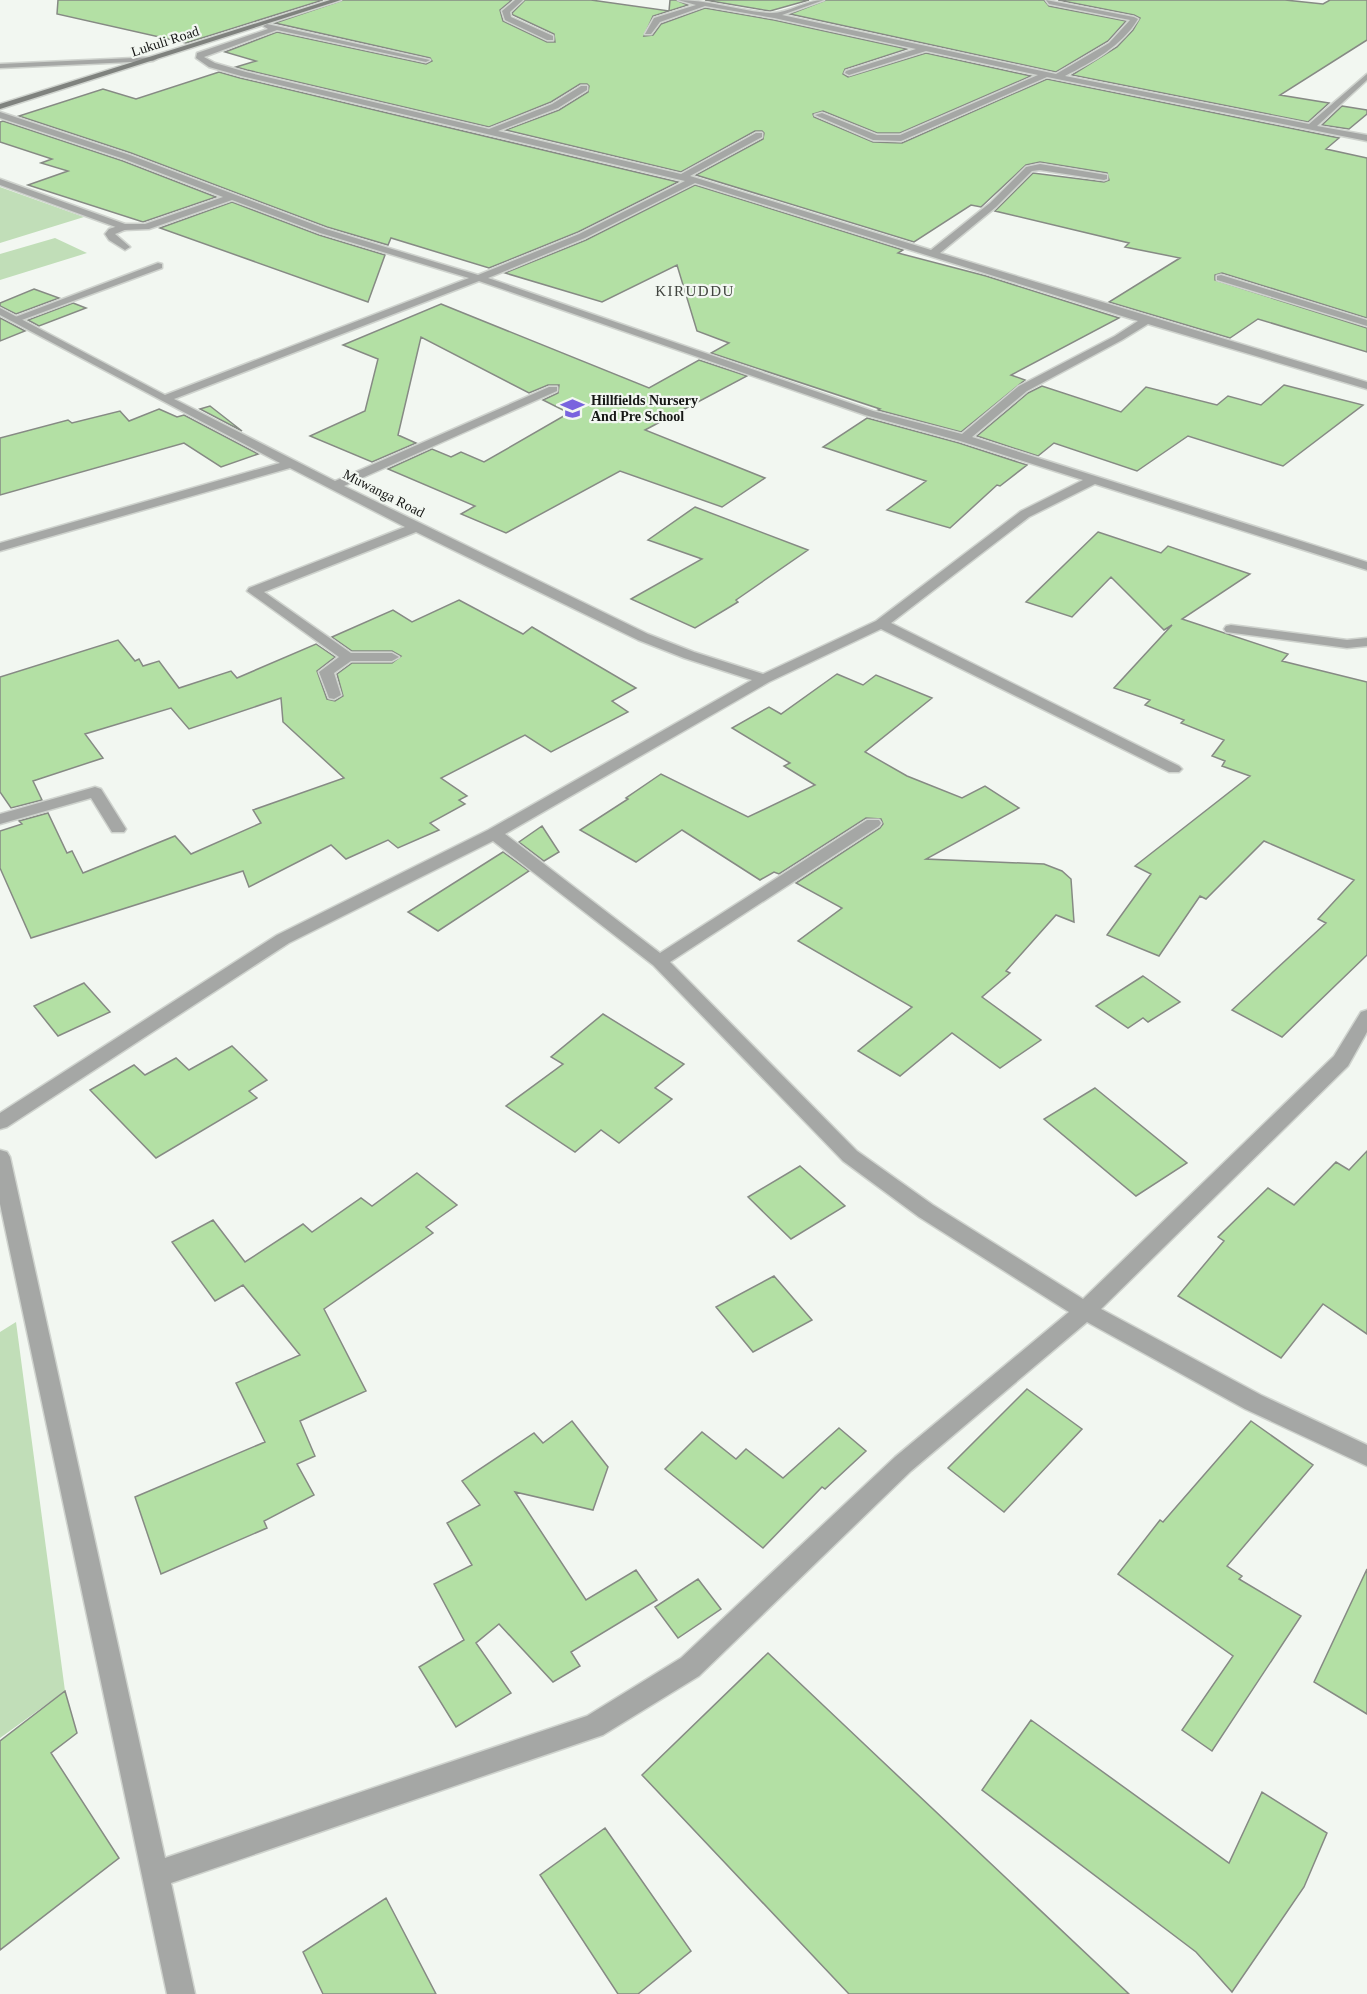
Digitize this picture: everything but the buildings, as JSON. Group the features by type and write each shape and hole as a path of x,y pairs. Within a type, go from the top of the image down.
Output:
{"street":[{"name":"Lukuli Road","path":"0,107 337,0"},
{"path":"519,0 506,11 508,18 550,38"},
{"path":"682,0 774,16 1046,75 1367,138"},
{"path":"774,16 820,0"},
{"path":"1049,2 1134,19 1130,27 1111,44 1056,77"},
{"path":"648,32 657,20 707,4"},
{"path":"262,25 426,60"},
{"path":"277,28 212,49 200,55 200,58 212,65 244,74 694,180 1146,321 1367,386"},
{"path":"849,73 925,49"},
{"path":"0,66 153,59"},
{"path":"819,115 876,138 901,138 1046,75"},
{"path":"1311,127 1367,76"},
{"path":"489,132 555,106 584,88"},
{"path":"0,115 127,157 323,231 479,278 756,375 869,412 964,438 1367,566"},
{"path":"682,177 759,135"},
{"path":"932,254 993,205 1029,169 1040,167 1104,177"},
{"path":"164,399 582,236 694,180"},
{"path":"0,182 124,227"},
{"path":"125,248 112,238 110,234 112,231 124,227 146,226 231,197"},
{"path":"15,319 158,266"},
{"path":"1221,278 1367,323"},
{"name":"Muwanga Road","path":"0,311 164,399 416,527 643,637 689,655 764,679"},
{"path":"964,438 988,415 1032,382 1103,347 1146,321"},
{"path":"336,485 553,388"},
{"path":"0,547 292,463"},
{"path":"0,1122 283,939 494,834 764,679 881,624 1025,514 1095,479"},
{"path":"348,657 254,591 416,527"},
{"path":"881,624 1174,769"},
{"path":"1231,629 1347,644 1367,642"},
{"path":"334,695 326,672 348,657 392,657"},
{"path":"0,819 95,792 118,829"},
{"path":"659,961 873,823"},
{"path":"494,834 659,961 850,1156 926,1211 1085,1311 1253,1402 1367,1456"},
{"path":"155,1875 594,1726 690,1667 903,1464 1085,1311 1341,1061 1367,1016"},
{"path":"0,1157 181,1994"}],"green space":[{"path":"0,187 84,217 0,243"},
{"path":"55,238 87,253 0,280 0,254"},
{"path":"16,1322 65,1691 0,1738 0,1332"}],"place":[{"name":"Hillfields Nursery And Pre School","path":"573,408"}],"district":[{"name":"KIRUDDU","path":"695,291"}]}
